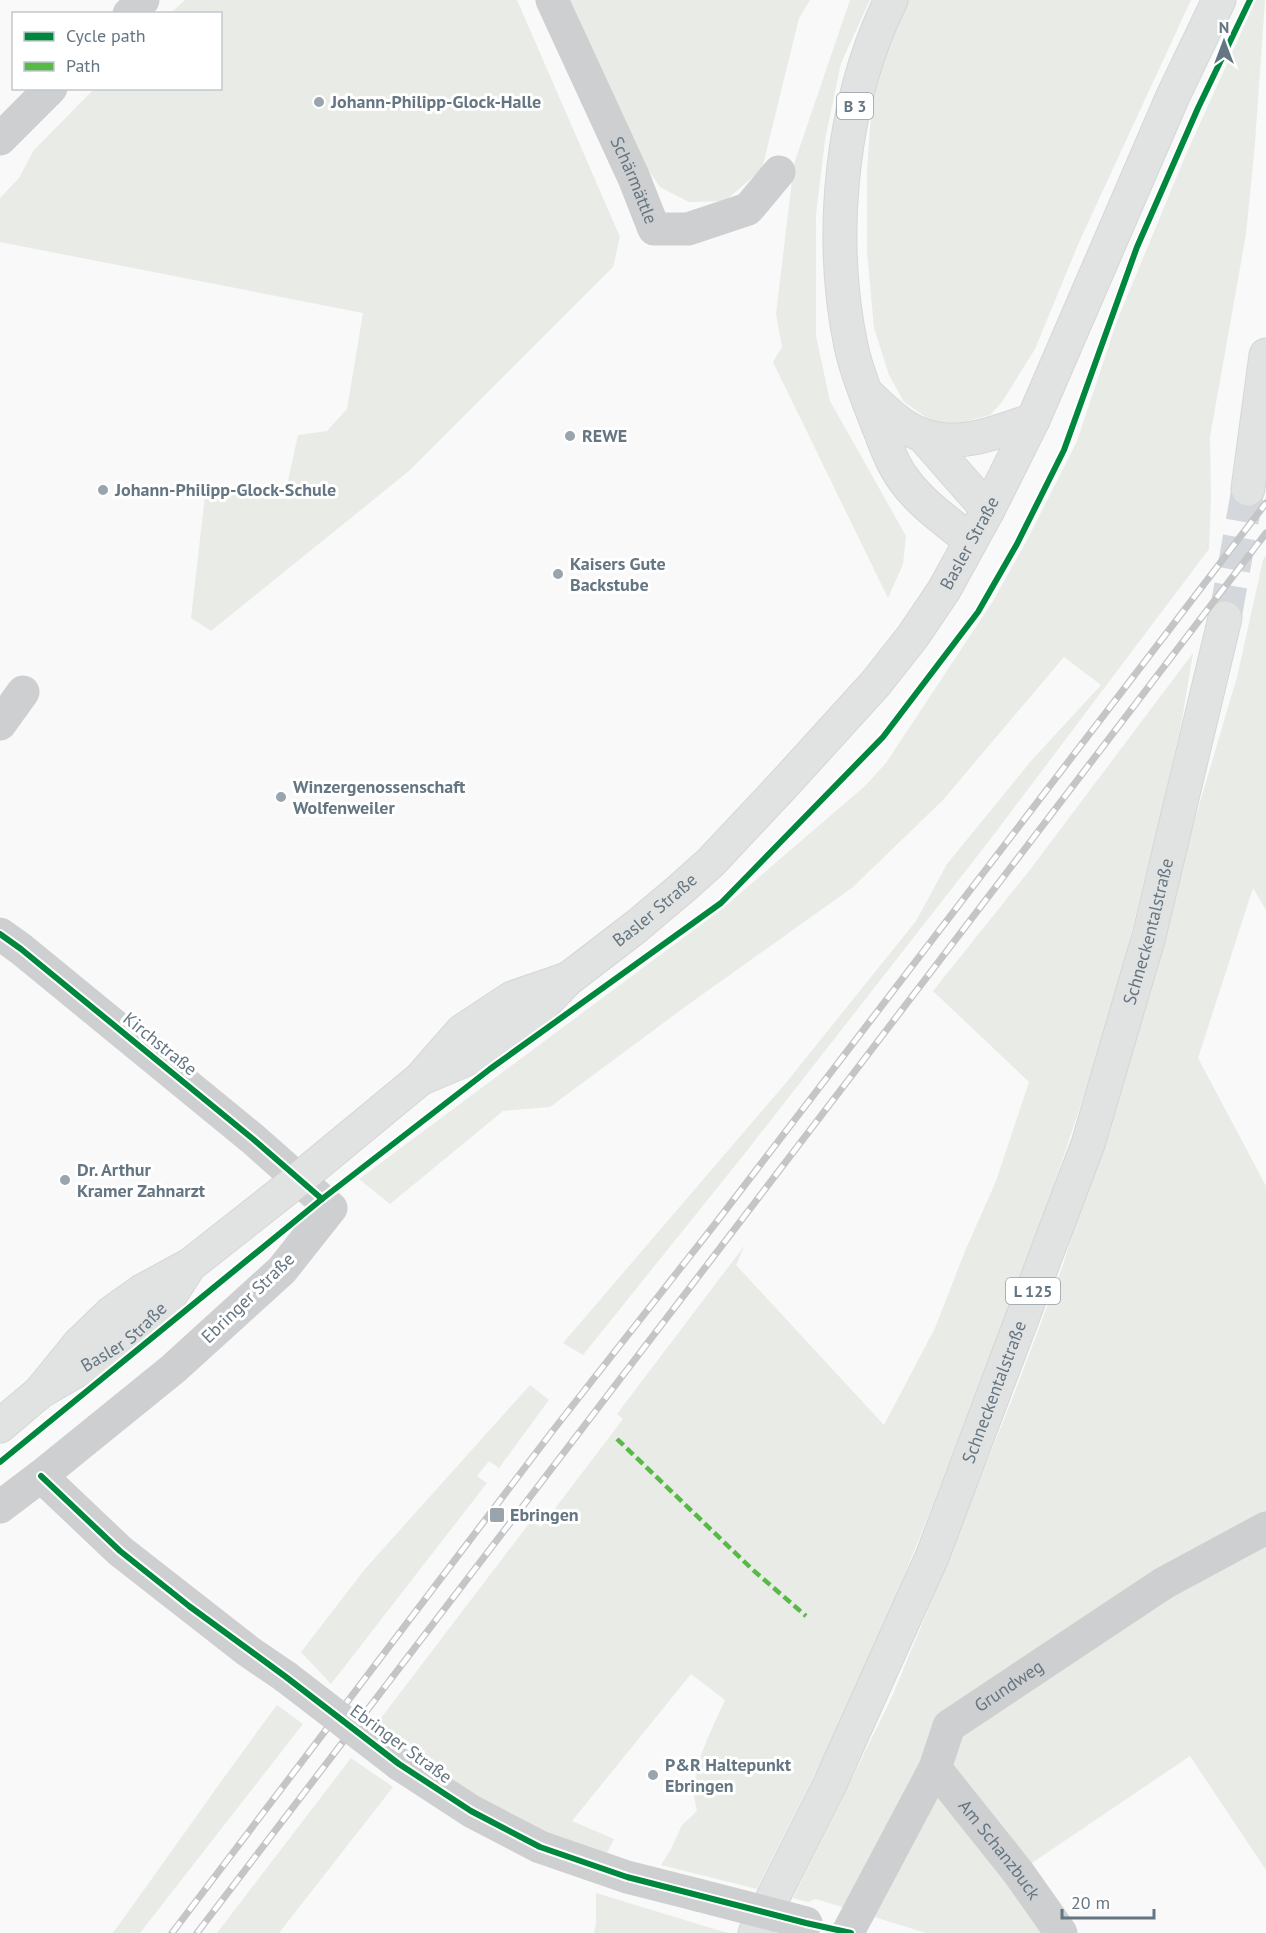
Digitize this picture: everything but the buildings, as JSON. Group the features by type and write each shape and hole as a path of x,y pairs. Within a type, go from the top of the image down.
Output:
{"main road":[{"name":"B 3","path":"891,0 881,21 859,86 844,170 841,218 844,309 851,348 865,392 890,455 903,479 920,499 971,541"},
{"name":"Basler Straße","path":"0,1426 40,1392 119,1347 133,1336 164,1305 190,1264 299,1179 420,1079 462,1031 512,998 568,979 682,888 711,862 876,683 913,636 944,590 988,510 1033,420 1173,96 1219,0"},
{"path":"1248,489 1266,355"},
{"path":"865,392 897,421 924,437 988,510"},
{"path":"924,437 958,442 986,436 1033,420"},
{"name":"Schneckentalstraße","path":"755,1933 830,1784 932,1557 1088,1144 1149,936 1225,618"}],"street":[{"path":"131,12 143,0"},
{"name":"Schärmättle","path":"552,0 634,178 654,229 688,229 748,209 779,172"},
{"path":"0,139 49,90"},
{"path":"0,724 23,692"},
{"name":"Kirchstraße","path":"0,934 299,1179"},
{"name":"Ebringer Straße","path":"299,1179 332,1208 282,1270 173,1369 41,1476 120,1551 214,1625 399,1764 471,1811 540,1847 627,1877 849,1933"},
{"path":"0,1507 41,1476"},
{"name":"Grundweg","path":"849,1933 935,1768 949,1726 1164,1582 1266,1528"},
{"name":"Am Schanzbuck","path":"935,1768 1018,1872 1061,1933"}],"shaded area":[{"path":"185,0 517,0 620,237 613,267 409,471 211,631 191,618 206,487 284,499 298,435 327,431 347,409 363,313 0,242 0,198 19,178 34,150 93,90 222,90 222,12 172,12"},
{"path":"570,0 810,0 799,18 762,169 725,201 689,202 660,187 636,152"},
{"path":"850,0 870,0 841,63 825,140 816,215 816,336 830,401 906,536 903,564 888,598 773,362 782,347 776,314 794,164"},
{"path":"907,0 1191,0 1080,240 1035,349 1002,402 990,415 949,426 927,418 904,402 889,375 874,328 867,252 867,172 872,98 899,16"},
{"path":"1256,0 1265,0 1255,143 1246,234 1210,437 1209,549 989,841 742,1157 583,1355 563,1343 785,1084 916,921 947,864 1031,761 1101,685 1064,657 943,800 853,887 550,1107 503,1111 390,1204 359,1179 722,909 865,786 886,763 993,601 1077,441 1117,321 1187,152"},
{"path":"1266,555 1266,910 1253,888 1198,1058 1266,1186 1266,1870 1190,1756 1023,1869 1056,1933 926,1933 816,1899 808,1902 793,1898 891,1699 1016,1389 1064,1262 1237,677"},
{"path":"1193,653 1182,720 1117,990 1045,1212 892,1605 826,1752 757,1889 661,1865 682,1825 697,1811 694,1797 697,1768 725,1700 691,1674 572,1821 614,1839 606,1855 550,1836 476,1799 378,1722 531,1521 541,1527 623,1419 617,1414 745,1245 736,1265 884,1425 935,1328 965,1251 996,1181 1029,1082 933,991 1029,871"},
{"path":"530,1385 549,1400 499,1468 489,1461 477,1476 487,1483 331,1684 301,1652 365,1569"},
{"path":"277,1705 303,1724 140,1933 113,1933 235,1762"},
{"path":"351,1758 393,1787 279,1933 217,1933"},
{"path":"596,1893 729,1933 594,1933"}],"tunnel":[{"path":"1225,618 1248,489"}],"railway":[{"path":"172,1933 551,1433 715,1224 1266,503"},
{"path":"197,1933 1266,533"}],"marked path":[{"path":"617,1439 753,1570 806,1616"}],"cycle path":[{"path":"0,1462 322,1199 490,1069 721,903 883,737 978,612 1017,544 1064,450 1137,247 1198,108 1250,0"},
{"path":"0,934 253,1139 322,1199"},
{"path":"41,1476 120,1551 189,1606 399,1764 471,1811 540,1847 627,1877 851,1933"}],"place":[{"name":"Johann-Philipp-Glock-Halle","path":"319,102"},
{"name":"REWE","path":"570,436"},
{"name":"Johann-Philipp-Glock-Schule","path":"103,490"},
{"name":"Kaisers Gute Backstube","path":"558,574"},
{"name":"Winzergenossenschaft Wolfenweiler","path":"281,797"},
{"name":"Dr. Arthur Kramer Zahnarzt","path":"65,1180"},
{"name":"Ebringen","path":"497,1515"},
{"name":"P&R Haltepunkt Ebringen","path":"653,1775"}]}
